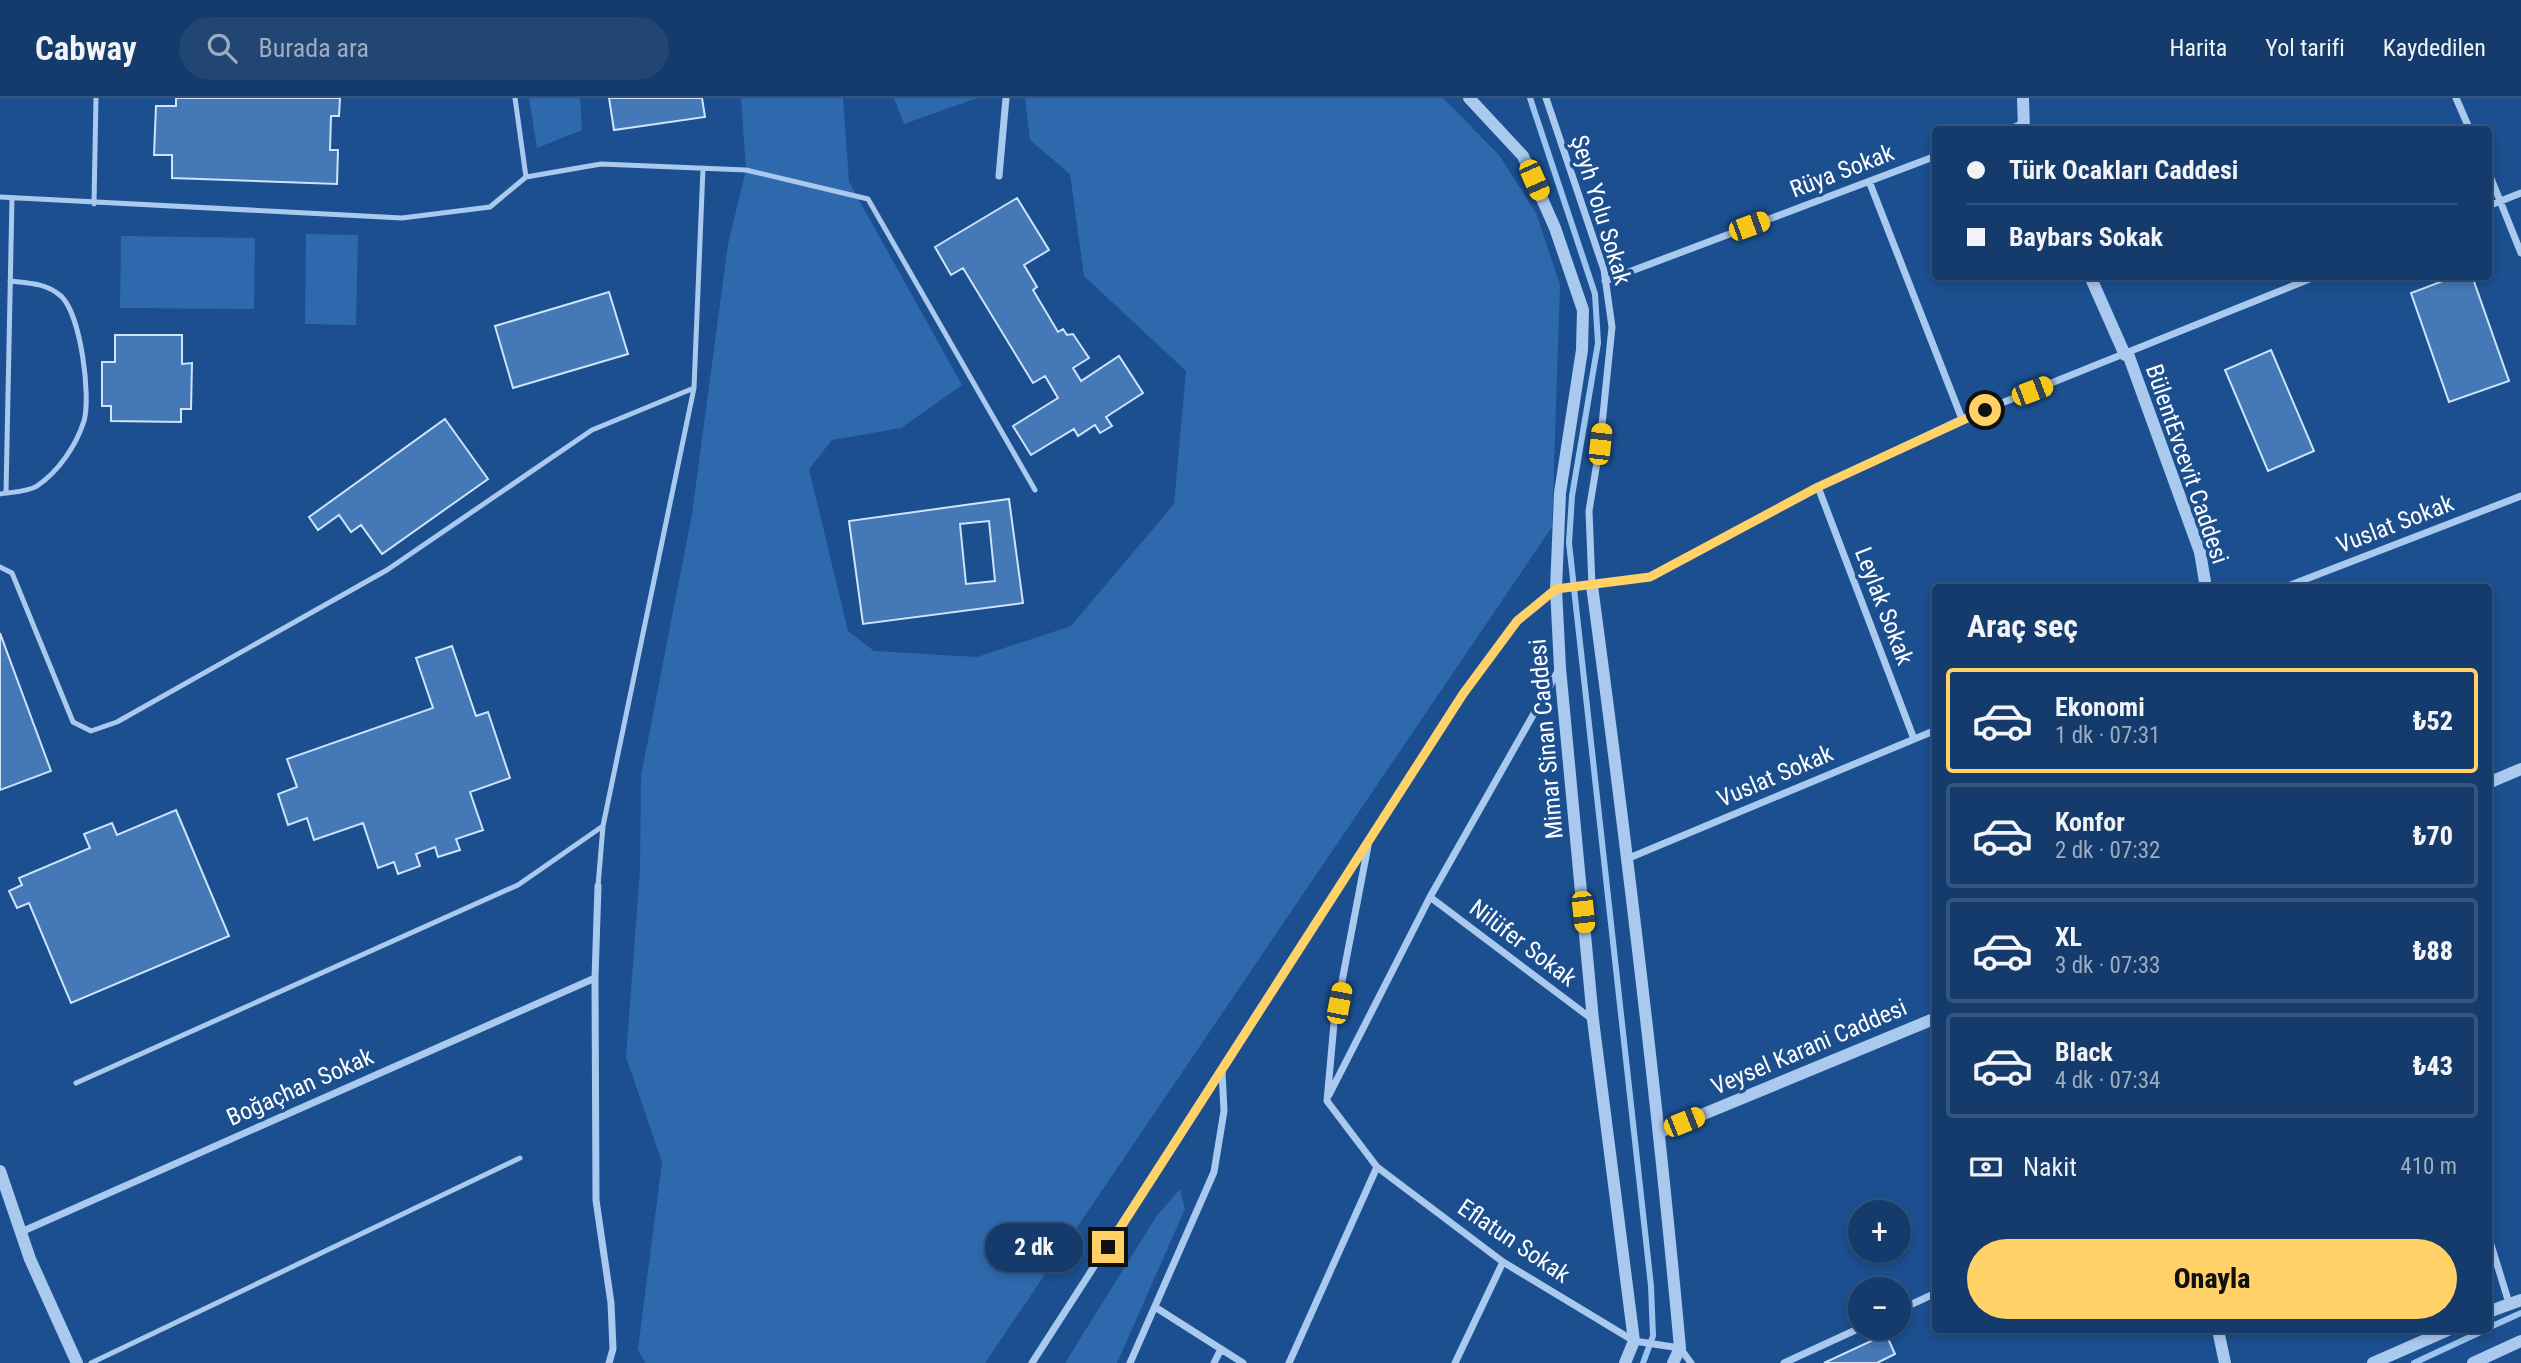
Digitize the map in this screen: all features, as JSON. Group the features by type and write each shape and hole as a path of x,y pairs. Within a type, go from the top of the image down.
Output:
{"street":[{"path":"999,176 1006,98"},
{"name":"Mimar Sinan Caddesi","path":"1469,98 1523,156 1555,228 1583,310 1582,350 1560,493 1556,589 1560,668 1593,1020 1634,1340 1625,1363"},
{"name":"Şeyh Yolu Sokak","path":"1546,98 1605,281 1612,327 1600,444 1589,511 1591,586"},
{"path":"2023,98 2023,126"},
{"path":"2456,98 2468,126"},
{"name":"Rüya Sokak","path":"1605,281 1932,157"},
{"path":"2492,180 2521,253"},
{"path":"1869,181 1962,419"},
{"path":"2492,205 2521,193"},
{"name":"BülentEvcevit Caddesi","path":"2092,280 2127,354 2200,552 2205,584"},
{"path":"1032,1363 1463,694 1517,621 1556,589 1650,577 1818,487 1962,419 2307,280"},
{"name":"Leylak Sokak","path":"1818,487 1914,739"},
{"name":"Vuslat Sokak","path":"2293,584 2521,496"},
{"path":"1591,586 1629,858 1660,1132 1680,1348 1673,1363"},
{"path":"1326,1101 1430,897 1560,668"},
{"name":"Vuslat Sokak","path":"1629,858 1932,732"},
{"path":"2492,781 2521,769"},
{"path":"1326,1101 1334,1023 1368,842"},
{"path":"598,886 595,978 596,1200 611,1303 613,1349 609,1363"},
{"name":"Nilüfer Sokak","path":"1430,897 1593,1020"},
{"name":"Boğaçhan Sokak","path":"21,1232 595,978"},
{"name":"Veysel Karani Caddesi","path":"1660,1132 1932,1020"},
{"path":"1130,1363 1214,1172 1224,1111 1222,1071"},
{"name":"Eflatun Sokak","path":"1326,1101 1377,1167 1503,1262 1634,1340"},
{"path":"1289,1363 1377,1167"},
{"path":"0,1171 2,1186 77,1363"},
{"path":"2492,1245 2515,1301 2492,1310"},
{"path":"1455,1363 1503,1262"},
{"path":"1911,1304 1932,1295"},
{"path":"1155,1307 1243,1363"},
{"path":"2219,1333 2225,1363"},
{"path":"2373,1363 2441,1333"},
{"path":"1784,1363 1848,1334"},
{"path":"1634,1340 1680,1348 1691,1363"},
{"path":"2473,1363 2521,1341"},
{"path":"1214,1363 1221,1349"}],"lane":[{"path":"94,204 96,98"},
{"path":"515,98 526,177"},
{"path":"0,197 402,218 490,207 526,177 601,164 746,170 868,199 1035,490"},
{"path":"598,886 603,826 694,388 703,168"},
{"path":"10,281 43,284 62,297 75,320 83,356 85,419 69,454 36,487 3,493 12,198"},
{"path":"0,567 12,573 73,722 91,731 117,722 387,569 592,430 694,388"},
{"path":"76,1083 518,885 603,826"},
{"path":"91,1363 520,1158"}],"shaded area":[{"path":"529,98 580,98 582,130 537,148"},
{"path":"741,98 843,98 849,182 962,385 901,428 832,440 809,469 848,631 874,651 977,657 1071,626 1174,504 1186,371 1084,276 1070,174 1030,140 1025,98 1443,98 1499,155 1536,213 1560,285 1552,527 985,1363 645,1363 638,1349 662,1162 626,1057 640,870 641,776 692,514 728,244 746,170"},
{"path":"894,98 977,98 904,124"},
{"path":"306,234 358,235 356,325 305,324"},
{"path":"121,236 255,238 254,309 120,308"},
{"path":"1180,1189 1185,1209 1117,1363 1065,1363 1156,1217"}],"building":[{"path":"176,98 340,98 339,116 331,116 330,150 338,150 337,184 172,178 172,155 154,155 156,106 176,106"},
{"path":"609,98 702,98 705,117 614,130"},
{"path":"1017,198 1049,250 1024,265 1037,287 1033,290 1058,332 1063,329 1067,335 1073,334 1089,358 1073,368 1081,381 1119,356 1143,393 1106,417 1112,426 1100,433 1095,425 1078,436 1074,429 1031,455 1013,426 1058,398 1045,376 1033,383 963,268 951,275 935,247"},
{"path":"2445,280 2473,280 2509,381 2449,402 2411,293"},
{"path":"609,292 628,354 513,388 495,326"},
{"path":"115,335 182,335 182,364 192,363 191,409 181,409 181,422 111,421 111,406 102,406 102,362 115,362"},
{"path":"2271,350 2314,451 2268,471 2225,370"},
{"path":"445,419 488,479 382,554 361,525 351,532 339,515 318,530 309,517"},
{"path":"1009,499 1023,603 863,624 849,521","holes":["989,521 995,581 966,584 960,524"]},
{"path":"0,633 51,771 0,790"},
{"path":"452,646 476,716 488,712 510,778 470,792 483,830 456,839 460,850 438,857 435,847 416,854 420,866 398,874 394,862 378,868 363,823 314,840 307,818 288,825 278,794 297,787 287,759 433,708 416,658"},
{"path":"176,810 229,936 71,1003 29,903 17,908 9,891 22,885 19,878 90,848 84,834 112,823 117,835"},
{"path":"1873,1340 1889,1340 1895,1354 1877,1363 1824,1363"}],"waterway":[{"path":"1530,98 1595,294 1598,343 1572,496 1569,543 1651,1286 1653,1336 1643,1363"},
{"path":"2492,1326 2521,1313"},
{"path":"2414,1363 2479,1333"}],"route":[{"path":"1108,1247 1463,694 1517,621 1556,589 1650,577 1818,487 1985,410"}]}
